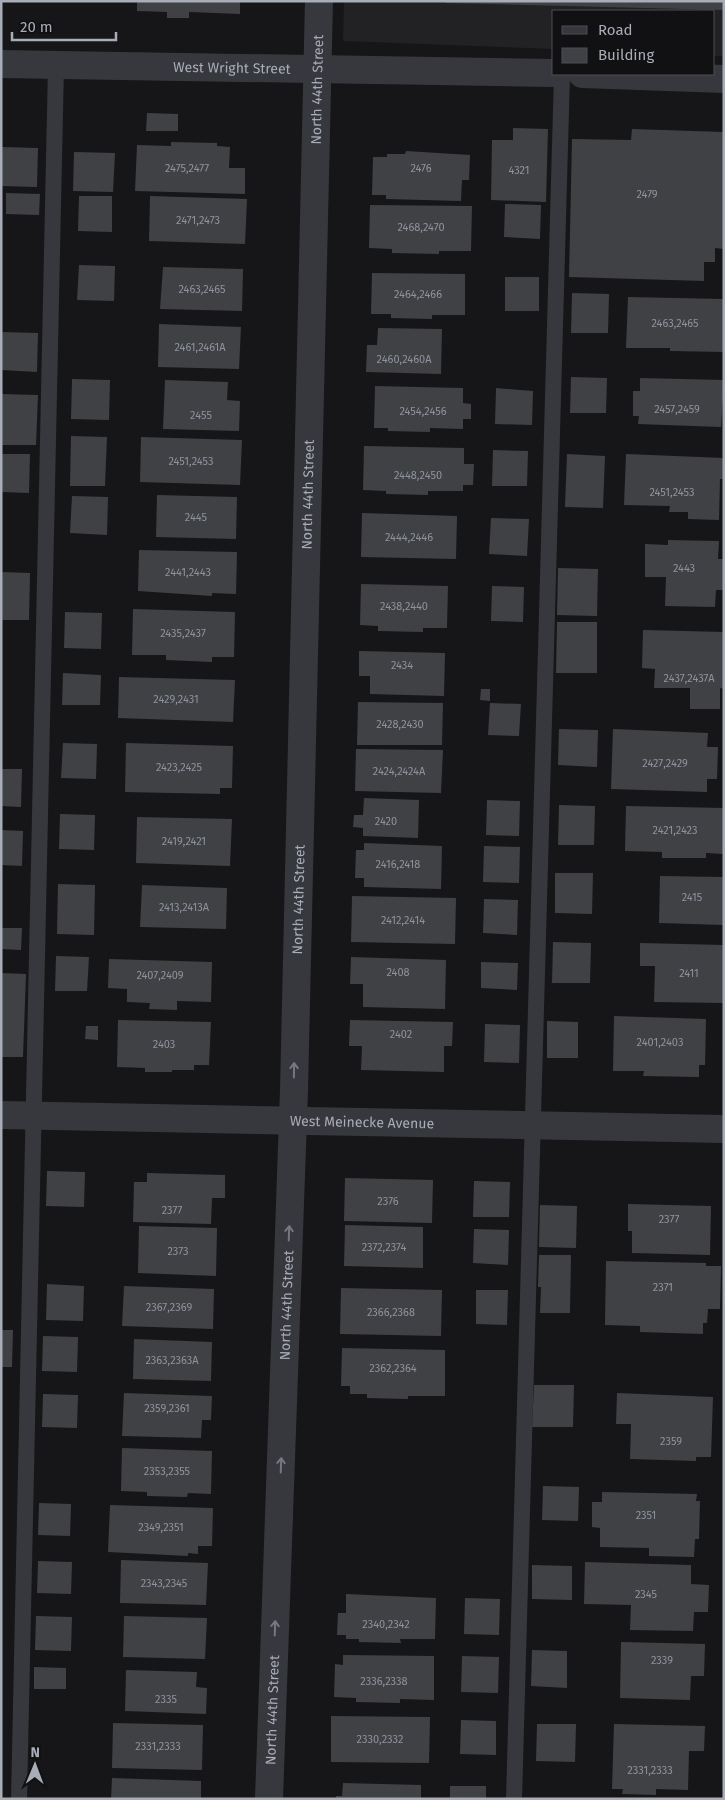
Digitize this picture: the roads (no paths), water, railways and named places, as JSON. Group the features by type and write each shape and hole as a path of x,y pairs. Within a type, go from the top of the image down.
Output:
{"street":[{"name":"North 44th Street","path":"269,1799 293,1121 320,1"},
{"name":"West Wright Street","path":"1,64 552,73"},
{"path":"618,75 724,78"},
{"name":"West Meinecke Avenue","path":"1,1115 724,1129"}],"lane":[{"path":"19,1799 56,65"},
{"path":"514,1799 562,75"}]}
